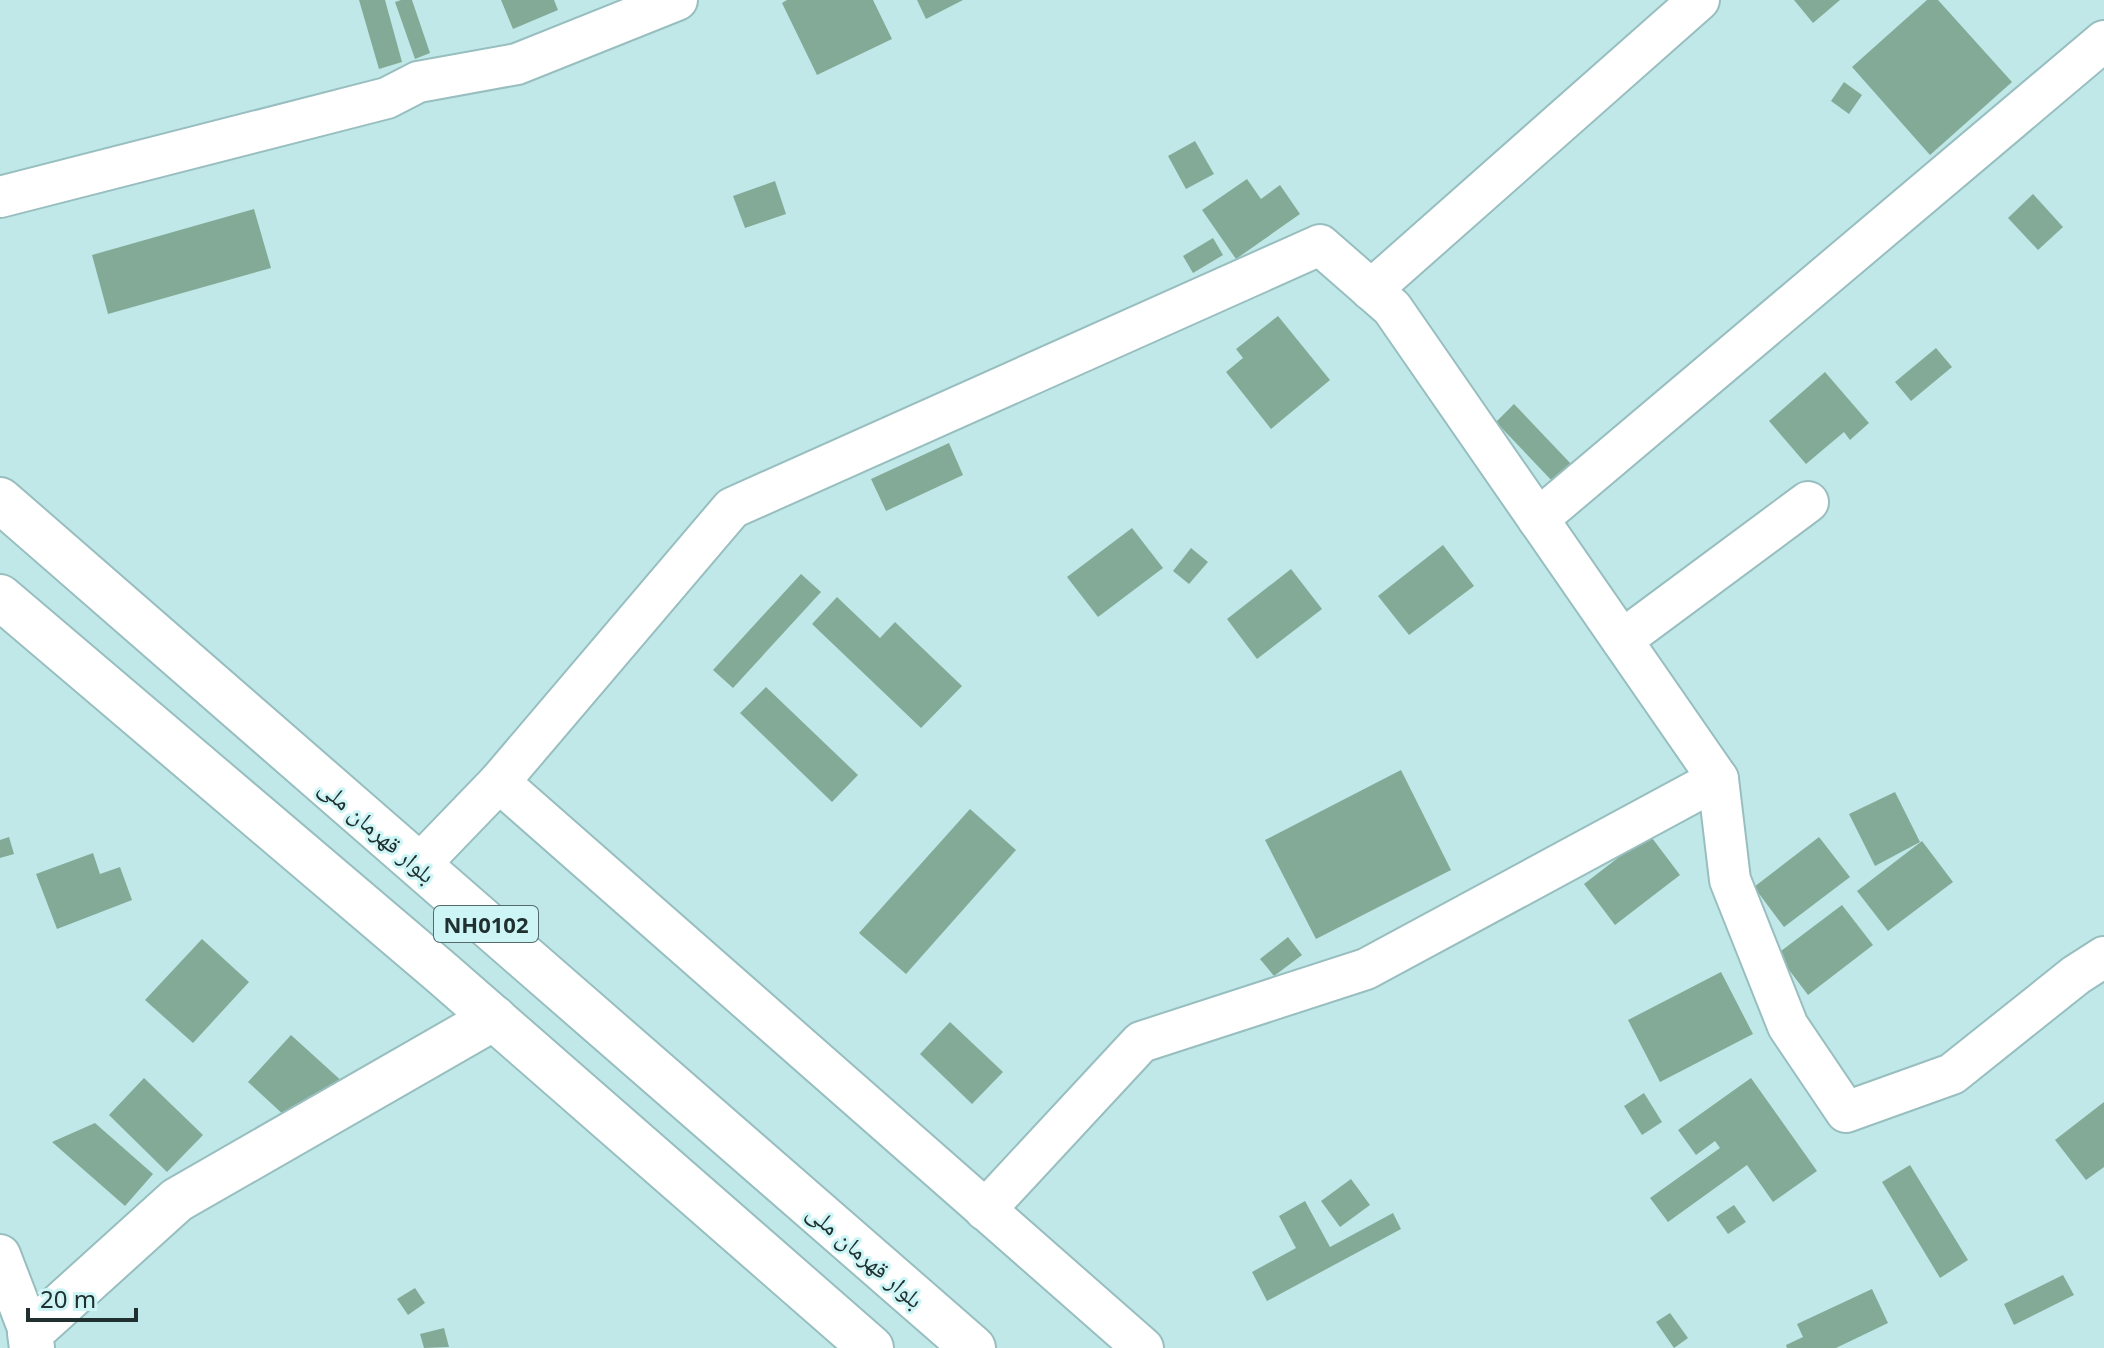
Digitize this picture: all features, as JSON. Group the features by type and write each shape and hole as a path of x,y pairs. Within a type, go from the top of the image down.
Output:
{"main road":[{"name":"بلوار قهرمان ملی","path":"0,500 973,1348"},
{"name":"NH0102","path":"0,597 494,1018 871,1348"},
{"path":"31,1341 177,1200 494,1018"}],"street":[{"path":"0,197 387,98 418,82 517,64 606,13 677,0"},
{"path":"1371,290 1699,0"},
{"path":"1538,519 2104,41"},
{"path":"419,865 499,782 732,508 1320,245 1392,308 1718,779 1730,880 1788,1026 1846,1112 1952,1074 2076,975 2104,957"},
{"path":"1622,640 1808,502"},
{"path":"985,1210 1141,1042 1366,969 1718,779"},
{"path":"499,782 1143,1348"},
{"path":"0,1255 31,1341"}],"building":[{"path":"359,0 385,0 402,62 379,69"},
{"path":"412,0 430,53 415,59 395,2"},
{"path":"501,0 554,0 558,10 513,29"},
{"path":"787,0 873,0 892,39 817,75 782,3"},
{"path":"917,0 963,0 926,19"},
{"path":"1794,0 1840,0 1813,23"},
{"path":"1927,0 1938,0 2012,82 1930,155 1852,67"},
{"path":"1844,82 1862,95 1849,114 1831,101"},
{"path":"1195,141 1214,174 1186,189 1168,156"},
{"path":"1247,179 1261,199 1280,185 1300,214 1236,259 1202,210"},
{"path":"775,181 786,214 745,228 733,196"},
{"path":"2033,194 2063,227 2038,250 2008,218"},
{"path":"254,209 271,268 108,314 92,255"},
{"path":"1213,238 1223,255 1193,273 1183,256"},
{"path":"1278,316 1330,380 1271,429 1226,372 1243,358 1236,349"},
{"path":"1936,348 1952,367 1911,401 1895,382"},
{"path":"1825,372 1869,423 1850,440 1844,432 1806,464 1769,421"},
{"path":"1514,404 1572,465 1554,483 1496,422"},
{"path":"949,443 963,475 886,511 871,479"},
{"path":"1132,528 1163,568 1098,617 1067,577"},
{"path":"1443,545 1474,586 1409,635 1378,596"},
{"path":"1191,548 1208,562 1189,584 1173,571"},
{"path":"1291,569 1322,609 1257,659 1227,619"},
{"path":"801,574 821,592 733,688 713,670"},
{"path":"837,597 880,638 895,622 962,686 921,728 812,624"},
{"path":"766,687 858,775 832,802 740,713"},
{"path":"1401,770 1451,870 1316,939 1265,840"},
{"path":"1895,792 1920,842 1875,866 1849,814"},
{"path":"970,809 1016,850 906,974 859,933"},
{"path":"1649,834 1680,875 1615,925 1584,884"},
{"path":"9,837 14,854 0,858 0,840"},
{"path":"1819,837 1850,877 1784,927 1754,887"},
{"path":"1922,841 1953,882 1888,931 1857,891"},
{"path":"93,853 100,874 120,867 132,900 57,929 36,874"},
{"path":"1842,905 1873,945 1808,995 1777,954"},
{"path":"1288,937 1302,955 1274,976 1260,959"},
{"path":"202,939 249,982 193,1043 145,1000"},
{"path":"1721,972 1753,1034 1660,1082 1628,1020"},
{"path":"950,1022 1003,1072 972,1104 920,1054"},
{"path":"291,1035 345,1084 286,1117 248,1082"},
{"path":"144,1078 203,1135 167,1172 109,1115"},
{"path":"1751,1078 1817,1171 1773,1202 1747,1165 1668,1222 1650,1198 1720,1148 1715,1141 1696,1155 1678,1130"},
{"path":"1644,1093 1662,1122 1642,1135 1624,1106"},
{"path":"2104,1102 2104,1167 2086,1180 2055,1140"},
{"path":"95,1123 153,1174 125,1206 52,1142"},
{"path":"1910,1165 1968,1260 1940,1278 1882,1182"},
{"path":"1351,1179 1370,1205 1340,1227 1321,1201"},
{"path":"1305,1201 1330,1247 1393,1213 1401,1229 1267,1301 1252,1272 1296,1248 1279,1216"},
{"path":"1734,1205 1746,1222 1728,1234 1716,1217"},
{"path":"2063,1275 2074,1295 2014,1325 2004,1304"},
{"path":"415,1288 425,1303 408,1315 397,1299"},
{"path":"1872,1289 1888,1323 1836,1348 1787,1348 1786,1345 1803,1337 1797,1324"},
{"path":"1670,1313 1688,1338 1674,1348 1656,1322"},
{"path":"444,1328 449,1347 424,1348 420,1334"}]}
